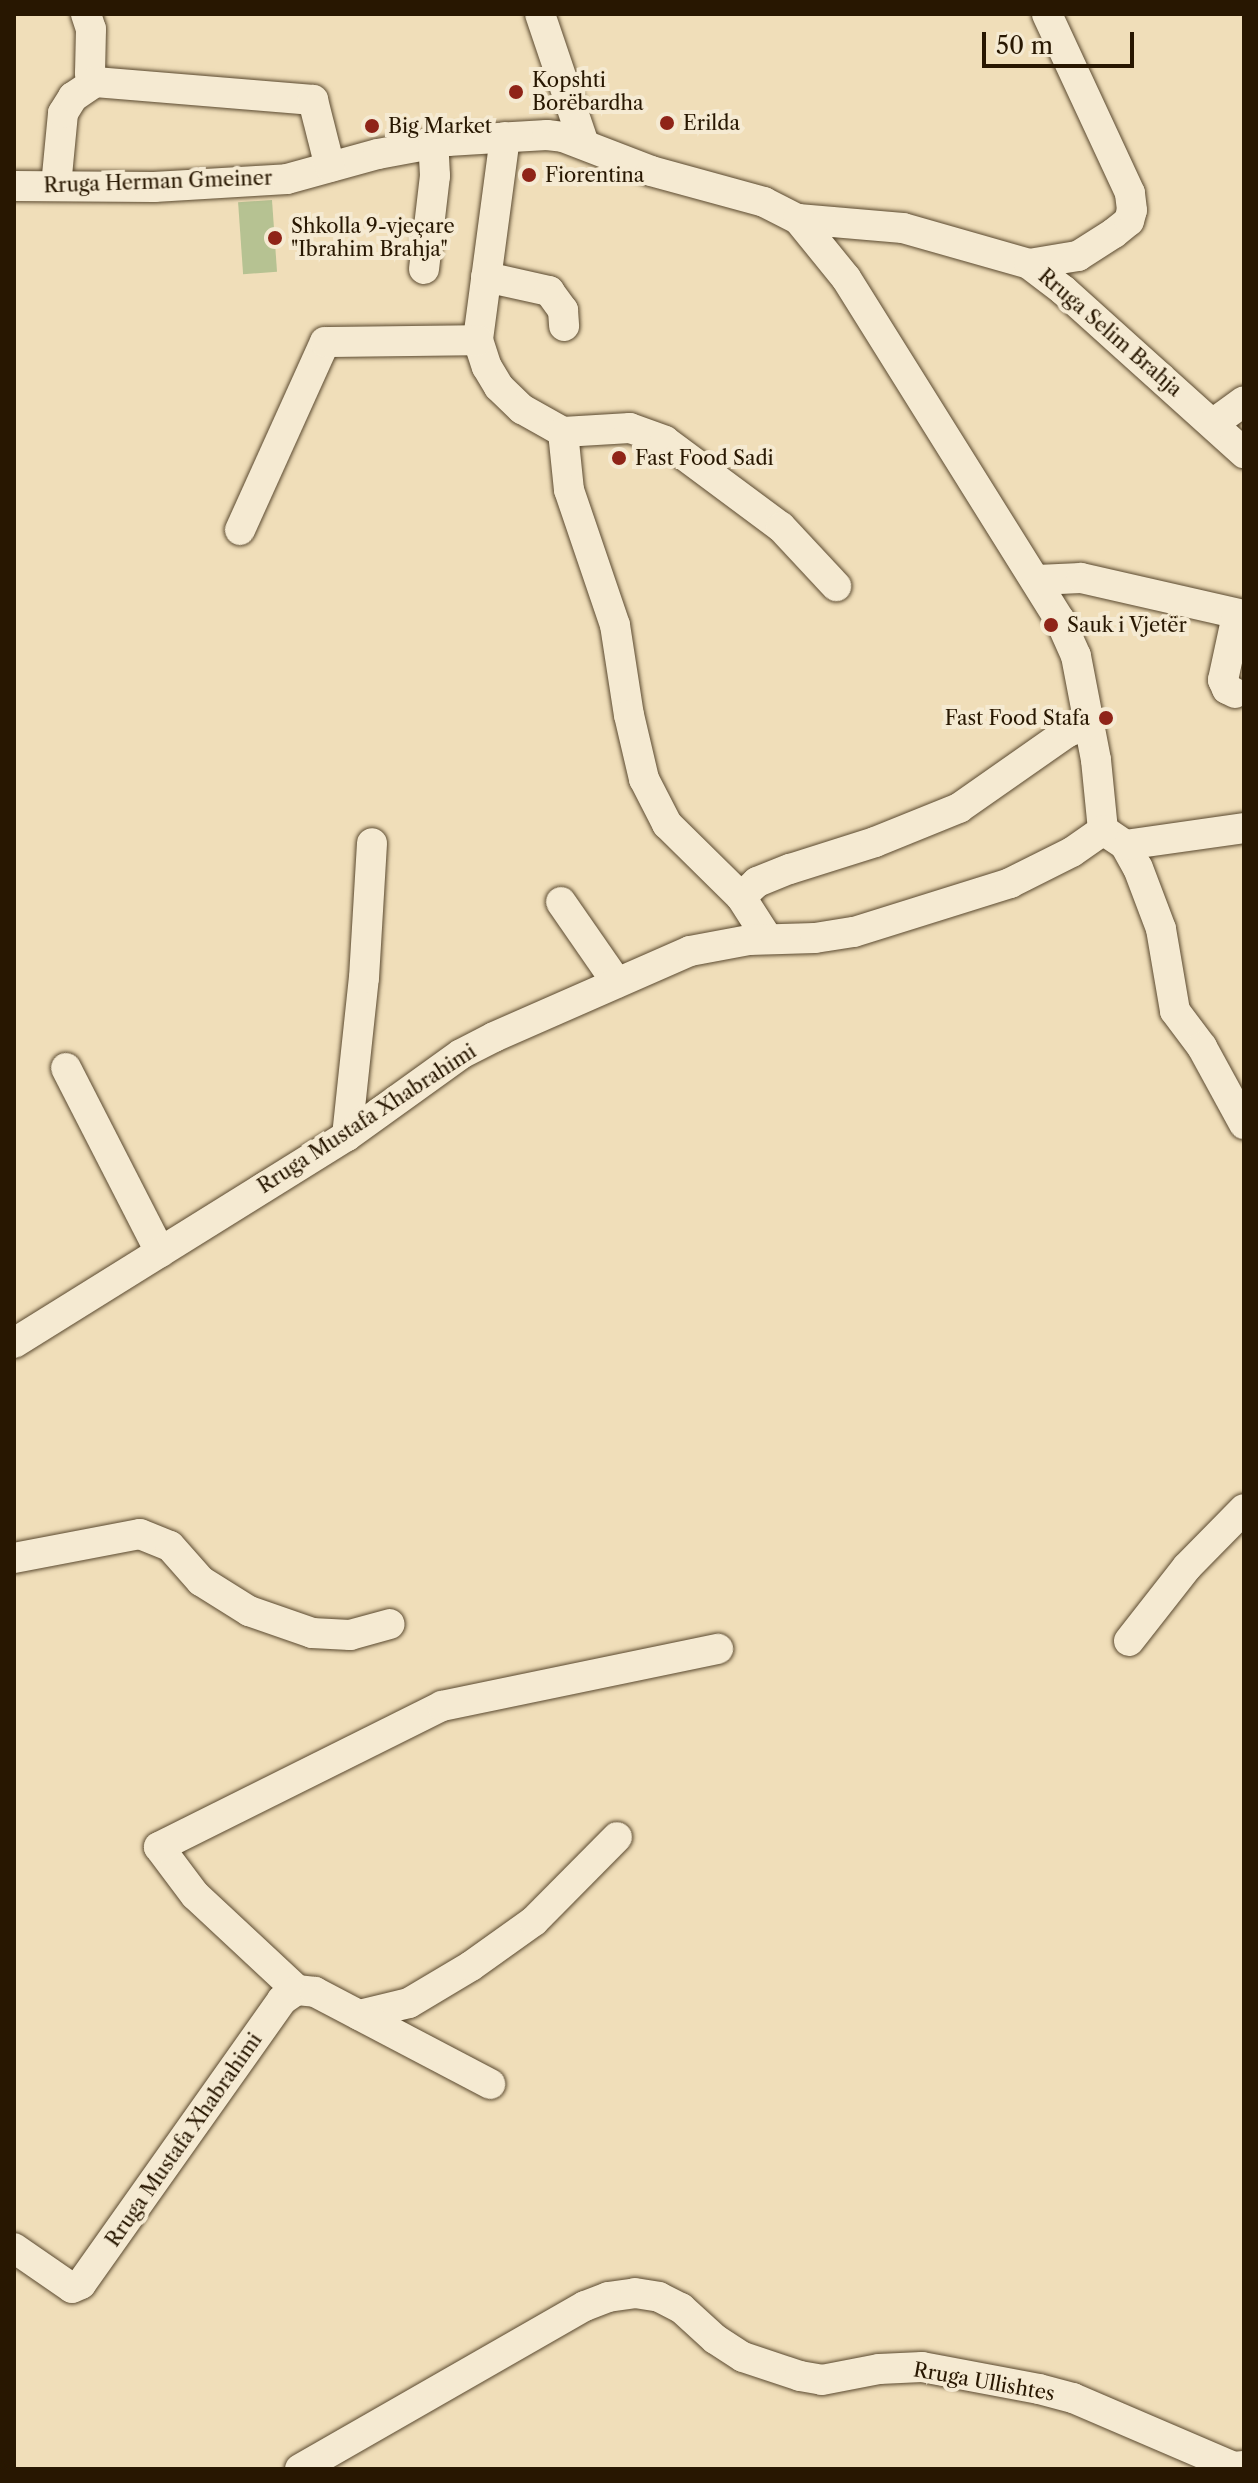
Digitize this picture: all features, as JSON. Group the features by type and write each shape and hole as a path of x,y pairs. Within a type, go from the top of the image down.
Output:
{"street":[{"path":"86,14 91,29 90,73 95,82"},
{"path":"540,14 584,144"},
{"path":"1029,264 1078,256 1129,221 1132,210 1130,193 1047,14"},
{"path":"56,186 63,113 67,103 95,82 313,100 330,167"},
{"name":"Rruga Herman Gmeiner","path":"14,186 154,187 287,179 433,143 547,135 584,144"},
{"path":"505,137 478,340 487,367 499,387 522,409 563,432 630,428 665,441 781,527 836,586"},
{"path":"424,269 435,176 433,143"},
{"name":"Rruga Selim Brahja","path":"584,144 651,171 764,202 798,219 903,228 1029,264 1063,290 1244,453"},
{"path":"798,219 846,278 1037,580 1076,656 1087,724 1114,838 1161,929 1175,1011 1202,1047 1244,1124"},
{"path":"486,277 549,291 563,310 564,326"},
{"path":"240,530 325,342 478,340"},
{"path":"1214,423 1244,401"},
{"path":"563,432 569,490 615,625 629,715 644,779 667,824 741,897 768,939"},
{"path":"1037,580 1081,578 1241,615 1223,680 1227,689 1235,693"},
{"path":"741,897 757,882 875,842 959,808 1066,733 1087,724"},
{"path":"1114,838 1244,828"},
{"name":"Rruga Mustafa Xhabrahimi","path":"14,1343 347,1136 461,1054 690,951 768,939 854,932 1010,883 1072,852 1114,838"},
{"path":"347,1136 364,978 372,843"},
{"path":"561,902 617,983"},
{"path":"66,1068 160,1252"},
{"path":"1129,1641 1187,1567 1244,1509"},
{"path":"14,1558 140,1534 170,1546 201,1581 249,1611 312,1633 350,1635 390,1624"},
{"path":"490,2084 315,1992 290,1983 195,1895 159,1847 442,1706 718,1649"},
{"path":"359,2015 409,2003 471,1966 534,1921 617,1837"},
{"name":"Rruga Mustafa Xhabrahimi","path":"14,2248 60,2282 72,2288 81,2284 282,2000 290,1983"},
{"name":"Rruga Ullishtes","path":"300,2469 585,2306 608,2297 635,2293 659,2297 681,2308 715,2339 743,2357 800,2376 822,2380 879,2369 922,2367 1039,2389 1073,2398 1234,2467 1244,2466"}],"green space":[{"path":"272,200 277,272 243,274 238,202"}],"place":[{"name":"Kopshti Borëbardha","path":"516,92"},
{"name":"Erilda","path":"667,123"},
{"name":"Big Market","path":"372,126"},
{"name":"Fiorentina","path":"529,175"},
{"name":"Shkolla 9-vjeçare \"Ibrahim Brahja\"","path":"275,238"},
{"name":"Fast Food Sadi","path":"619,458"},
{"name":"Sauk i Vjetër","path":"1051,625"},
{"name":"Fast Food Stafa","path":"1106,718"}]}
